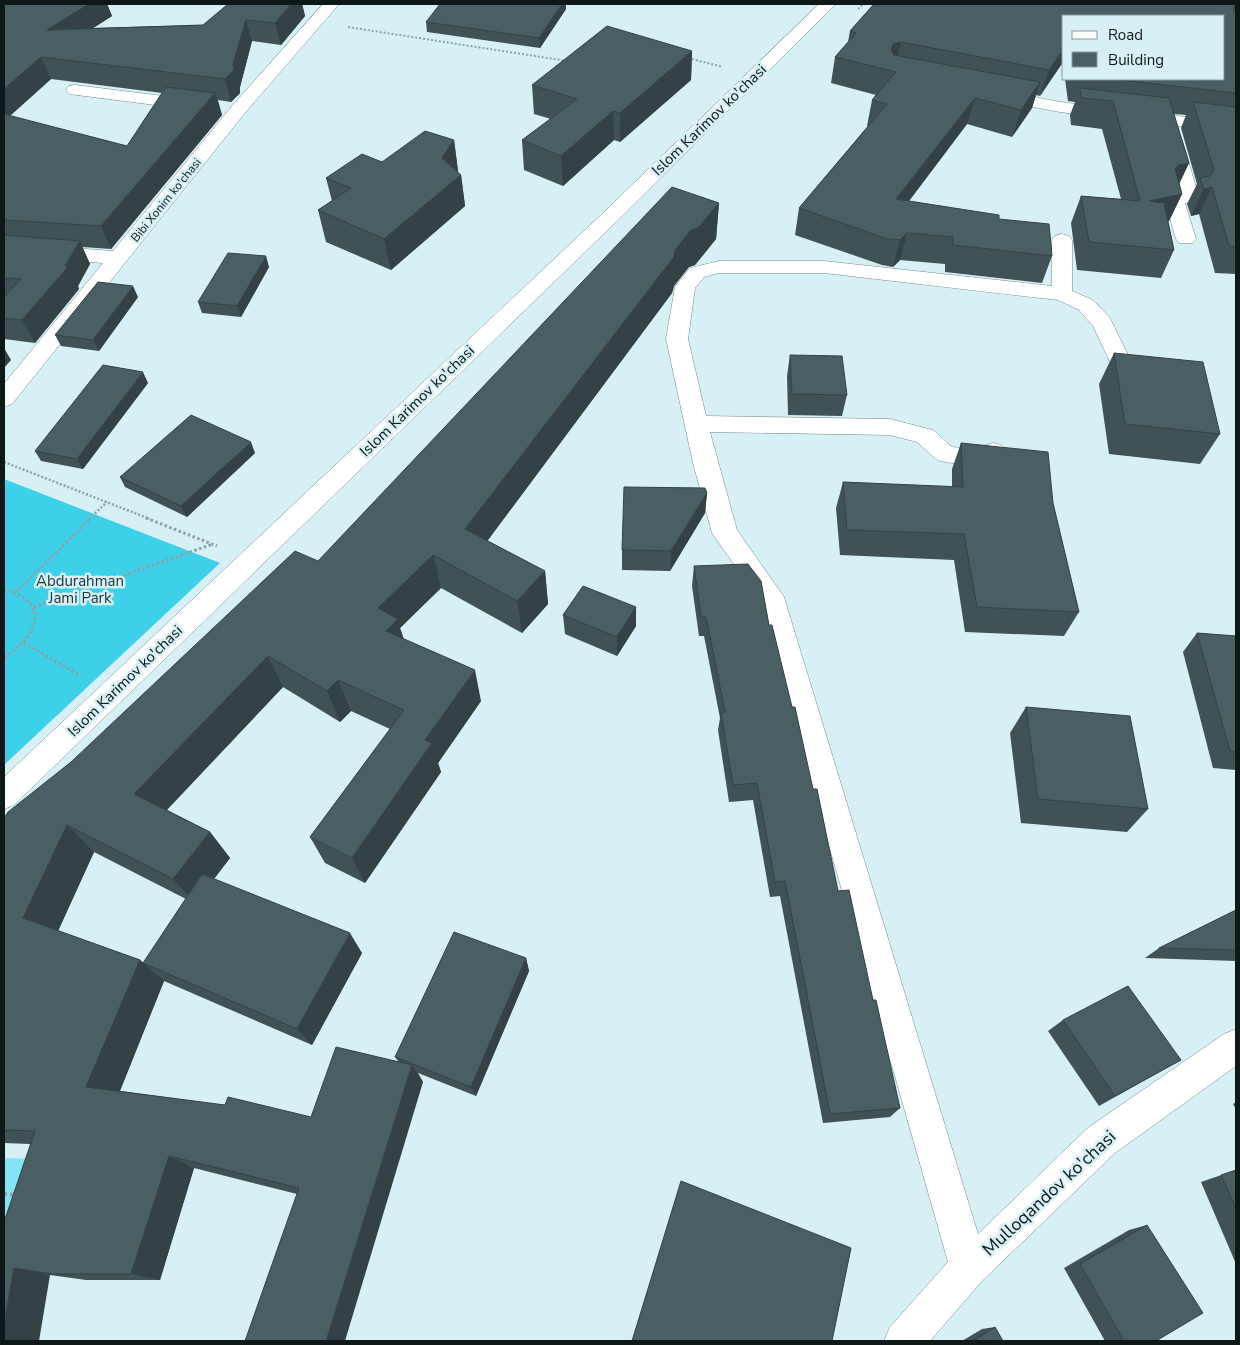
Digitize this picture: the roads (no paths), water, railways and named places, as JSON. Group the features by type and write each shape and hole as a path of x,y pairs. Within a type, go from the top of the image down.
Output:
{"street":[{"name":"Bibi Xonim ko'chasi","path":"4,400 238,110 313,21 331,4"},
{"name":"Islom Karimov ko'chasi","path":"4,796 828,4"},
{"path":"75,90 238,110"},
{"path":"982,92 1060,107 1236,128"},
{"path":"1167,120 1189,196 1174,198 1186,239"},
{"path":"1062,240 1062,294"},
{"path":"4,249 118,258"},
{"path":"969,1268 771,597 725,533 677,339 685,287 697,272 719,267 824,267 1062,294 1086,305 1102,323 1121,363"},
{"path":"697,424 890,427 925,436 945,454 973,458 996,450"},
{"name":"Mulloqandov ko'chasi","path":"904,1341 969,1268 1102,1140 1236,1046"}],"park label":[{"name":"Abdurahman Jami Park","path":"80,590"}]}
